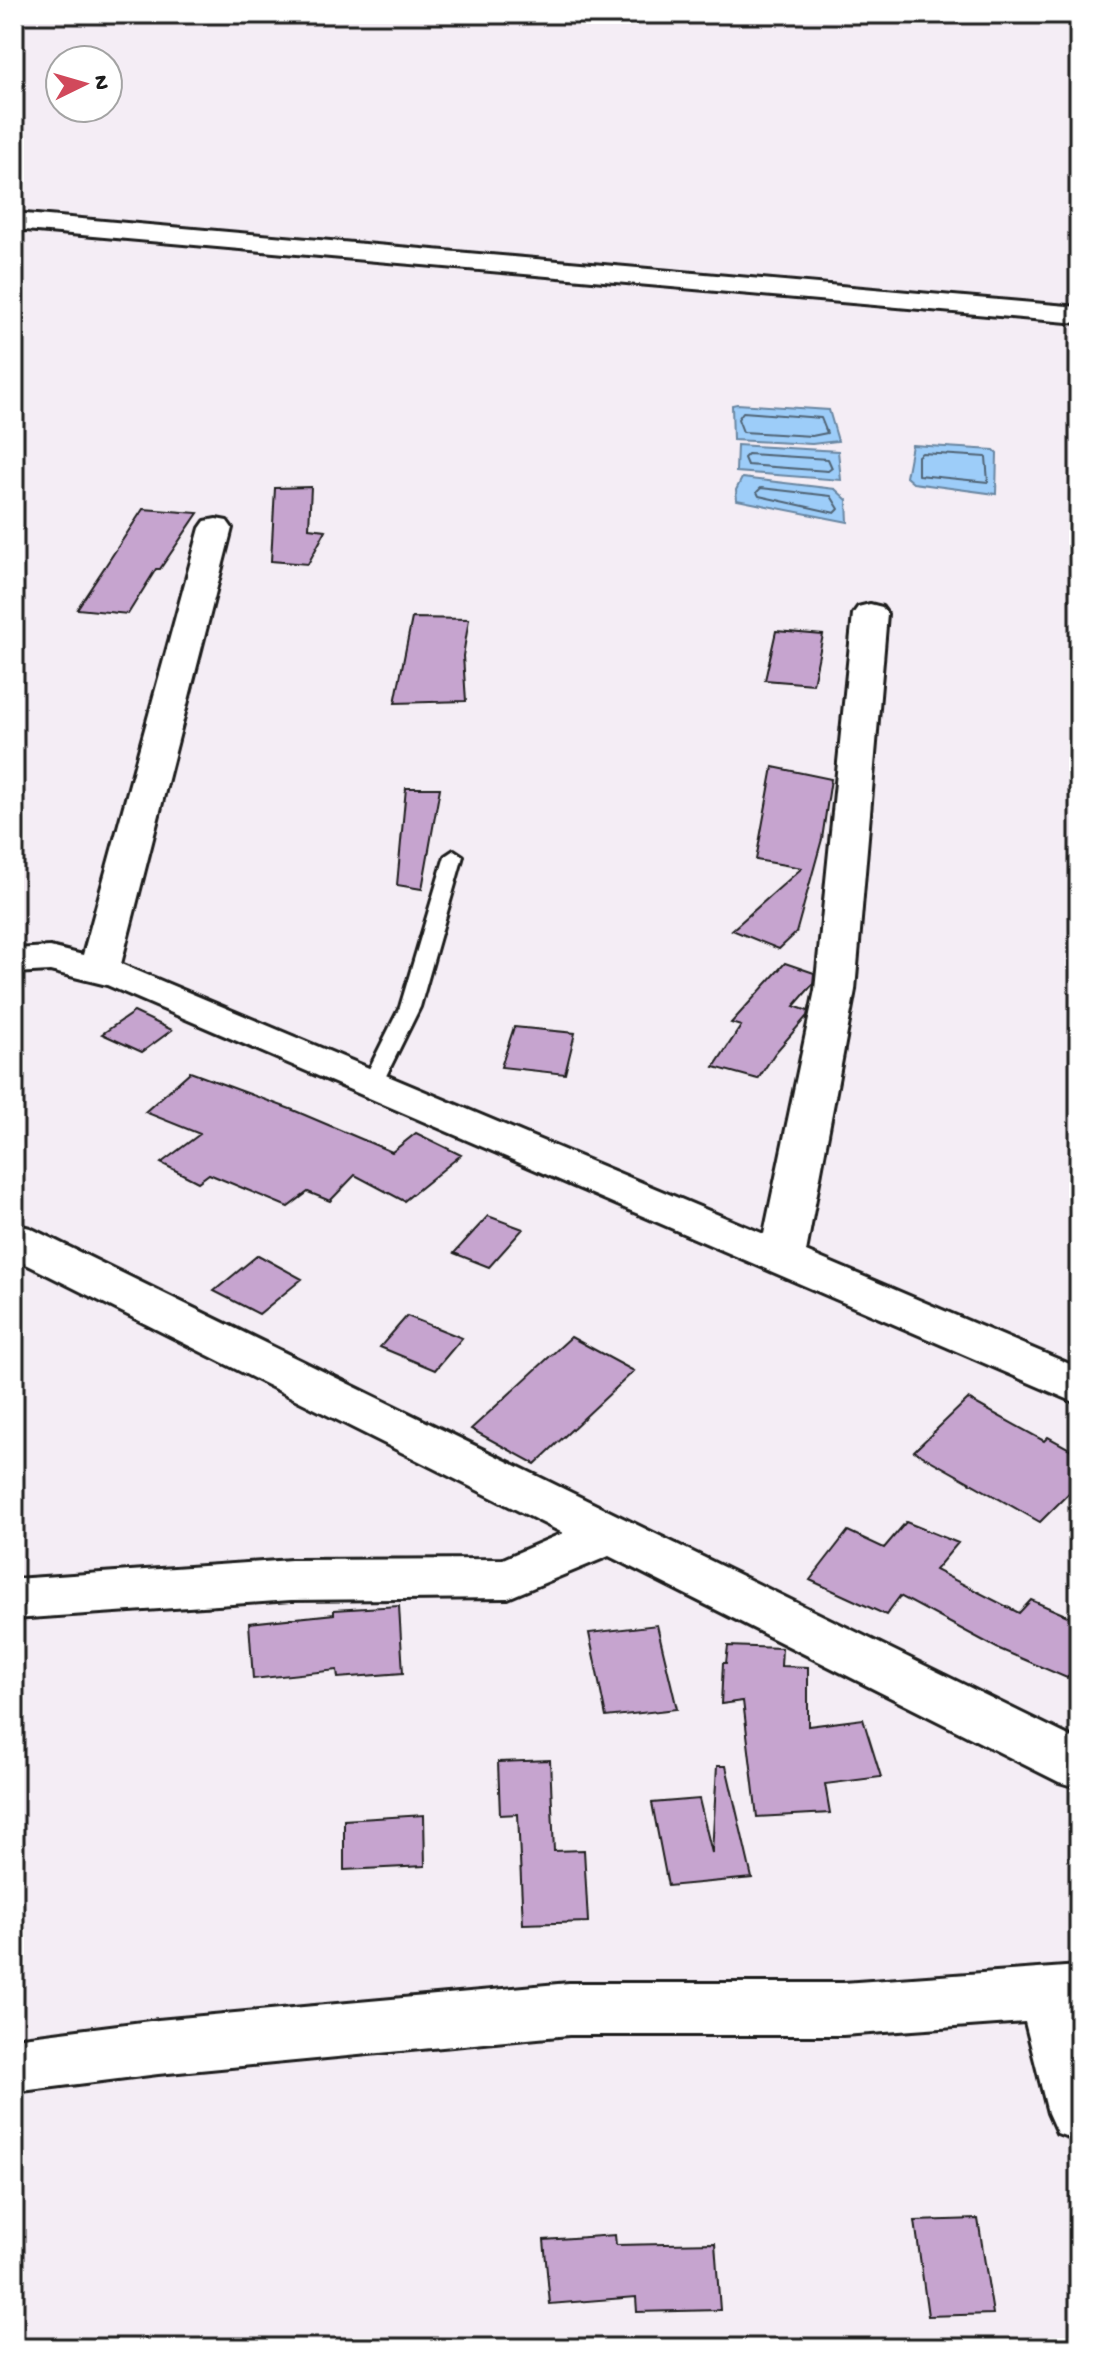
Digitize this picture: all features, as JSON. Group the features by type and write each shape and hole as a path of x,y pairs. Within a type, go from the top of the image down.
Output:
{"street":[{"path":"14,221 1079,315"},
{"path":"99,971 216,528"},
{"path":"782,1260 835,990 870,614"},
{"path":"14,961 50,959 135,982 1079,1387"},
{"path":"14,1239 1079,1766"},
{"path":"14,1599 291,1580 508,1578 610,1534"},
{"path":"14,2065 158,2047 569,2009 843,2009 1064,1994 1079,2113"}],"lane":[{"path":"373,1083 410,1007 454,856"}],"water":[{"path":"732,405 829,410 838,441 812,444 733,440"},
{"path":"737,445 838,451 841,480 736,472"},
{"path":"912,445 994,450 997,453 996,494 913,483 906,477"},
{"path":"742,478 835,489 847,500 848,522 737,500 736,490"}],"building":[{"path":"311,487 309,528 326,530 308,564 271,561 275,488"},
{"path":"143,509 198,513 160,569 156,569 128,614 77,609"},
{"path":"412,618 469,619 463,656 466,701 395,703"},
{"path":"776,631 823,635 813,684 765,680"},
{"path":"773,767 831,779 822,839 796,933 779,949 732,930 802,868 756,860"},
{"path":"406,788 440,788 422,889 397,885"},
{"path":"785,963 814,973 813,984 794,1006 808,1011 807,1016 775,1053 758,1079 714,1067 741,1026 731,1023"},
{"path":"134,1012 172,1030 142,1052 102,1034"},
{"path":"514,1027 575,1033 565,1074 501,1067"},
{"path":"190,1072 293,1110 392,1152 416,1133 461,1155 404,1201 355,1175 330,1201 308,1192 288,1207 209,1174 198,1182 161,1163 200,1134 145,1112"},
{"path":"488,1216 523,1229 489,1267 454,1253"},
{"path":"258,1255 302,1279 259,1314 214,1291"},
{"path":"407,1316 462,1338 435,1370 380,1347"},
{"path":"571,1337 634,1371 535,1464 471,1429"},
{"path":"968,1399 1044,1441 1048,1437 1079,1454 1079,1483 1040,1522 914,1451"},
{"path":"906,1522 958,1543 935,1570 1019,1613 1031,1600 1079,1621 1079,1663 1067,1678 997,1648 900,1596 886,1615 810,1580 848,1531 884,1548"},
{"path":"399,1606 403,1673 338,1678 337,1670 253,1679 249,1623 334,1614 334,1610"},
{"path":"657,1625 677,1709 606,1717 589,1633"},
{"path":"728,1646 782,1648 781,1666 808,1667 808,1726 863,1719 881,1777 825,1784 830,1813 757,1817 743,1701 721,1704 723,1663 726,1663"},
{"path":"550,1760 554,1851 584,1850 588,1922 523,1924 518,1814 500,1815 498,1762"},
{"path":"717,1766 726,1766 752,1878 668,1886 652,1803 699,1799 712,1853"},
{"path":"424,1815 425,1866 344,1870 344,1820"},
{"path":"978,2219 993,2314 928,2316 915,2221"},
{"path":"615,2235 616,2245 715,2243 720,2310 637,2312 636,2297 550,2304 544,2240"}]}
